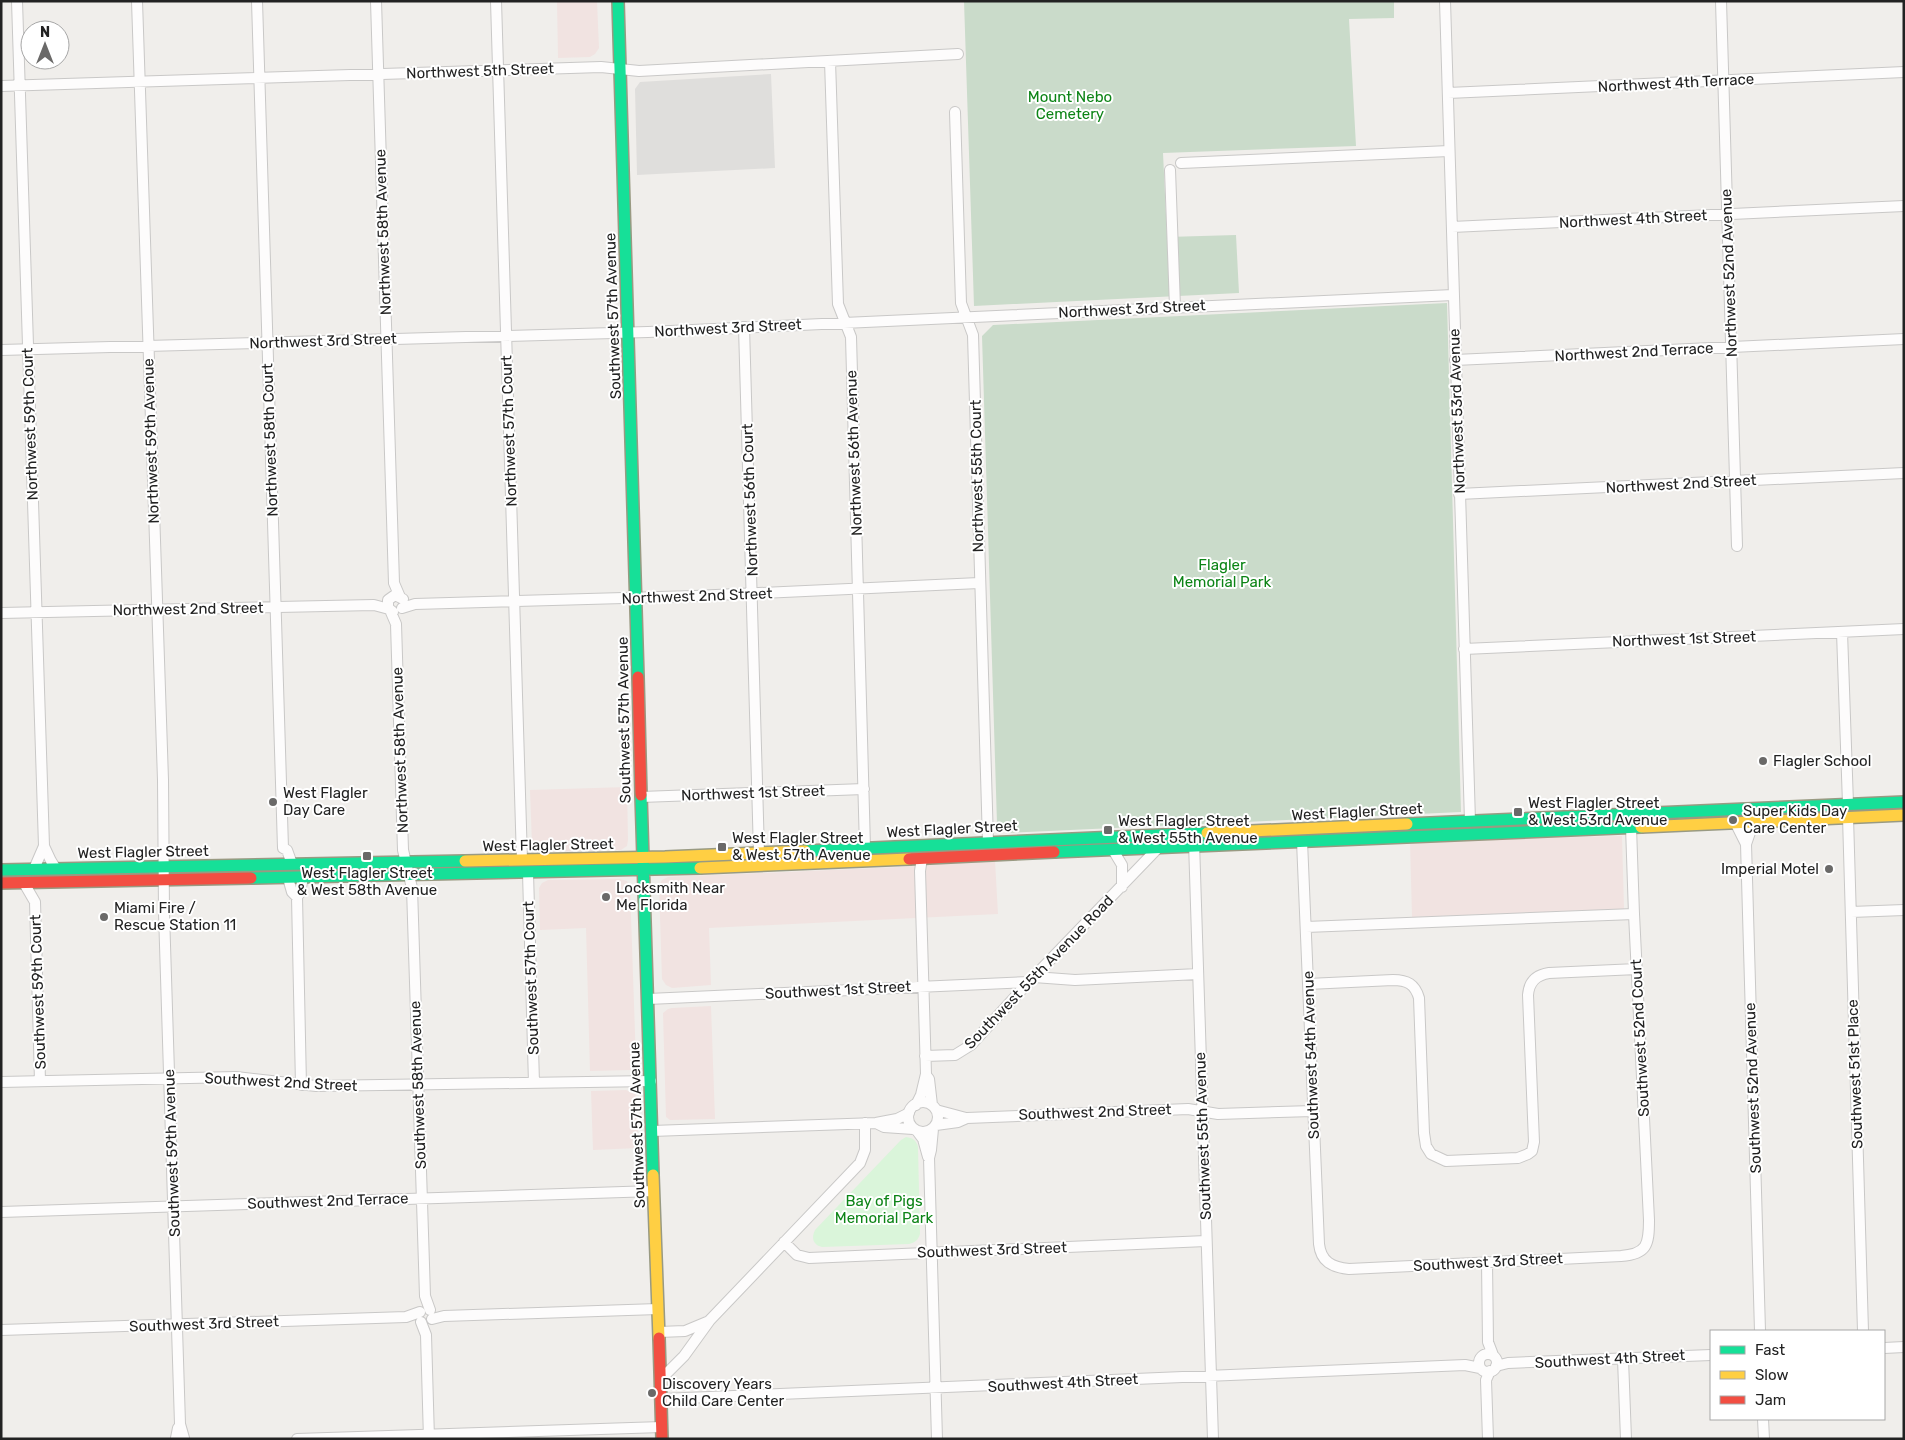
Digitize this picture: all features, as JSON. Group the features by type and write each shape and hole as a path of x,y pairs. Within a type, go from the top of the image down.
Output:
{"main road":[{"name":"Southwest 57th Avenue","path":"618,1 662,1433"},
{"name":"West Flagler Street","path":"1,870 643,858 1904,802"},
{"path":"1820,818 1848,804"},
{"path":"1631,827 1646,819 1667,812"},
{"name":"West Flagler Street","path":"1,883 644,870 1904,815"},
{"path":"1471,834 1480,826 1493,820"},
{"path":"1440,835 1470,821"},
{"path":"1358,827 1358,839"},
{"path":"1158,848 1177,834"},
{"path":"922,858 944,845"},
{"path":"842,862 865,848"}],"street":[{"name":"Northwest 59th Court","path":"17,1 44,846 56,869"},
{"name":"Northwest 59th Avenue","path":"137,1 163,774 163,880"},
{"name":"Northwest 58th Court","path":"257,1 283,848"},
{"name":"Northwest 58th Avenue","path":"376,1 403,850 408,875"},
{"name":"Northwest 57th Court","path":"496,1 522,860"},
{"name":"Northwest 53rd Avenue","path":"1445,1 1470,821"},
{"name":"Northwest 52nd Avenue","path":"1721,1 1737,546"},
{"name":"Northwest 5th Street","path":"1,86 601,67 639,71 958,54"},
{"name":"Northwest 56th Avenue","path":"830,61 838,304 851,336 865,848"},
{"name":"Northwest 4th Terrace","path":"1448,93 1904,72"},
{"name":"Northwest 55th Court","path":"955,112 962,303 973,335 988,842"},
{"path":"1182,164 1449,151"},
{"path":"1170,170 1175,307"},
{"name":"Northwest 4th Street","path":"1452,227 1904,206"},
{"name":"Northwest 3rd Street","path":"1,350 744,328 1453,295"},
{"name":"Northwest 56th Court","path":"744,328 759,853"},
{"name":"Northwest 2nd Terrace","path":"1455,360 1904,339"},
{"name":"Northwest 2nd Street","path":"1459,494 1904,474"},
{"name":"Northwest 2nd Street","path":"1,613 637,598 979,583"},
{"name":"Northwest 1st Street","path":"1464,649 1904,629"},
{"path":"1842,632 1848,804"},
{"name":"Northwest 1st Street","path":"641,797 864,789"},
{"name":"Southwest 51st Place","path":"1848,817 1863,1330"},
{"name":"Southwest 52nd Avenue","path":"1754,821 1746,844 1760,1330"},
{"name":"Southwest 52nd Avenue","path":"1735,822 1746,844"},
{"name":"Southwest 52nd Court","path":"1631,827 1649,1220 1648,1240 1644,1248"},
{"name":"Southwest 55th Avenue","path":"1194,833 1213,1439"},
{"name":"Southwest 54th Avenue","path":"1302,841 1319,1244 1325,1261 1331,1265"},
{"name":"Northwest 59th Court","path":"34,869 44,846"},
{"name":"Northwest 58th Court","path":"283,848 287,850 292,864"},
{"name":"Northwest 58th Court","path":"274,865 279,849 283,848"},
{"name":"Southwest 55th Avenue Road","path":"925,1056 955,1055 965,1050 1158,848"},
{"name":"Southwest 55th Avenue Road","path":"1112,850 1122,865 1122,887"},
{"path":"922,858 920,871 926,1074 921,1095 912,1109 909,1123 923,1140 929,1158"},
{"name":"Southwest 57th Court","path":"528,873 534,1083"},
{"name":"Southwest 58th Avenue","path":"408,875 412,888 425,1316 430,1328 426,1335 429,1437"},
{"path":"288,878 292,892 297,897"},
{"path":"301,1084 297,897 300,893 303,878"},
{"name":"Southwest 59th Avenue","path":"163,880 180,1426 178,1428 180,1438"},
{"name":"Southwest 59th Court","path":"35,902 42,891 43,882"},
{"name":"Southwest 59th Court","path":"24,883 35,902 40,1081"},
{"path":"1850,912 1904,910"},
{"path":"1306,927 1634,914"},
{"path":"1308,984 1394,980 1411,984 1417,991 1419,998 1424,1140 1428,1150 1434,1156 1446,1161 1511,1159 1524,1156 1532,1151 1534,1132 1528,995 1533,980 1540,975 1548,973 1637,969"},
{"name":"Southwest 1st Street","path":"648,999 1031,980 1075,980 1198,974"},
{"path":"926,1074 929,1079 934,1108 938,1116 934,1127 929,1158 938,1439"},
{"name":"Southwest 2nd Street","path":"1,1082 243,1077 301,1084 651,1081"},
{"path":"652,1131 876,1123 897,1119 912,1109 926,1103 934,1108"},
{"name":"Southwest 2nd Street","path":"934,1108 967,1118 1179,1109 1218,1114 1313,1111"},
{"name":"Southwest 2nd Street","path":"934,1127 967,1118"},
{"path":"661,1379 684,1356 710,1320 862,1160 865,1150 865,1123"},
{"path":"876,1123 884,1127 925,1132 934,1127"},
{"name":"Southwest 2nd Terrace","path":"1,1212 654,1191"},
{"name":"Southwest 3rd Street","path":"784,1242 795,1254 806,1258 1206,1241"},
{"name":"Southwest 3rd Street","path":"1331,1265 1349,1269 1621,1256 1636,1253 1644,1248"},
{"path":"1487,1262 1488,1439"},
{"name":"Southwest 3rd Street","path":"1,1330 658,1309"},
{"path":"658,1332 685,1331 710,1320"},
{"path":"1885,1348 1904,1347"},
{"name":"Southwest 4th Street","path":"662,1399 1710,1355"},
{"path":"1623,1358 1626,1439"},
{"path":"1763,1420 1764,1439"},
{"path":"297,1439 662,1433"}],"shaded area":[{"path":"557,1 597,1 599,48 595,54 590,57 558,58"},
{"path":"771,74 775,168 637,175 635,89 640,82"},
{"path":"627,787 628,840 627,846 621,850 542,852 535,849 532,845 530,790"},
{"path":"1622,836 1624,909 1412,917 1410,841"},
{"path":"995,861 998,914 709,928 711,985 672,988 666,985 662,979 659,885 662,880 668,877"},
{"path":"620,879 627,881 630,887 636,1062 630,1070 590,1071 586,928 540,930 539,888 542,883 548,880"},
{"path":"711,1006 715,1119 670,1120 666,1117 663,1013 672,1008"},
{"path":"626,1090 635,1094 637,1099 638,1148 593,1150 591,1091"}],"green space":[{"name":"Mount Nebo Cemetery","path":"964,1 1394,1 1394,18 1349,19 1356,146 1163,153 1167,237 1236,235 1239,293 974,306"},
{"name":"Flagler Memorial Park","path":"1447,303 1461,812 1007,833 997,824 982,336 993,325"},
{"name":"Bay of Pigs Memorial Park","path":"906,1137 914,1140 918,1147 920,1234 915,1242 909,1244 822,1247 817,1245 813,1238 815,1230"}],"traffic: fast":[{"path":"618,1 638,677"},
{"path":"641,795 653,1175"},
{"path":"1407,824 1904,802"},
{"path":"1054,852 1641,827"},
{"path":"805,851 1207,833"},
{"path":"1,870 465,861"},
{"path":"251,878 700,868"}],"traffic: slow":[{"path":"1641,827 1904,815"},
{"path":"1207,833 1407,824"},
{"path":"465,861 665,857 805,851"},
{"path":"700,868 909,859"},
{"path":"653,1175 659,1338"}],"traffic: jam":[{"path":"638,677 641,795"},
{"path":"909,859 1054,852"},
{"path":"1,883 251,878"},
{"path":"659,1338 662,1439"}],"place":[{"name":"Flagler School","path":"1763,761"},
{"name":"West Flagler Day Care","path":"273,802"},
{"name":"West Flagler Street & West 53rd Avenue","path":"1518,812"},
{"name":"Super Kids Day Care Center","path":"1733,820"},
{"name":"West Flagler Street & West 55th Avenue","path":"1108,830"},
{"name":"West Flagler Street & West 57th Avenue","path":"722,847"},
{"name":"West Flagler Street & West 58th Avenue","path":"367,856"},
{"name":"Imperial Motel","path":"1829,869"},
{"name":"Locksmith Near Me Florida","path":"606,897"},
{"name":"Miami Fire / Rescue Station 11","path":"104,917"},
{"name":"Discovery Years Child Care Center","path":"652,1393"}]}
